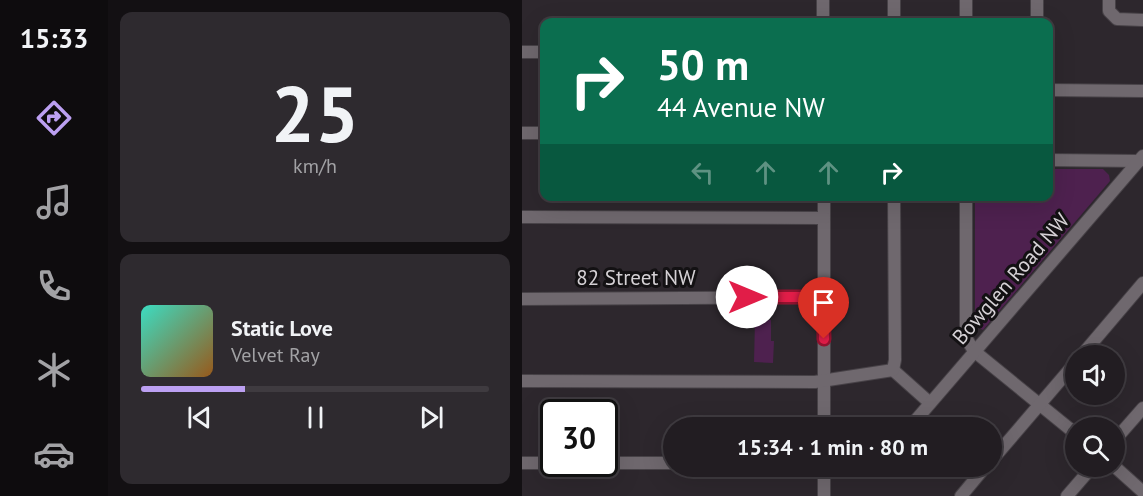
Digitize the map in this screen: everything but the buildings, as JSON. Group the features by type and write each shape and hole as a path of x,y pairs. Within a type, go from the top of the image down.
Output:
{"street":[{"path":"823,0 823,18"},
{"path":"894,0 894,18"},
{"path":"966,0 966,18"},
{"path":"1037,0 1037,18"},
{"path":"1109,0 1109,12 1117,19 1143,20"},
{"path":"522,52 540,52"},
{"path":"1053,90 1143,91"},
{"path":"522,133 540,133"},
{"path":"1053,160 1141,158"},
{"name":"Bowglen Road NW","path":"918,417 1141,158"},
{"path":"824,201 824,417"},
{"path":"893,370 895,360 894,201"},
{"path":"966,201 966,338 974,351 1065,425"},
{"path":"522,217 824,218"},
{"path":"1090,345 1143,283"},
{"name":"82 Street NW","path":"522,299 823,297"},
{"path":"522,381 824,381 893,370"},
{"path":"893,370 930,403"},
{"path":"1002,448 1065,375"},
{"path":"1125,428 1143,408"},
{"path":"522,463 540,463"},
{"path":"618,463 663,463"},
{"path":"1125,476 1143,492"},
{"path":"824,477 824,496"},
{"path":"961,496 977,477"},
{"path":"1067,496 1083,477"}],"shaded area":[{"path":"1053,169 1103,169 1109,175 1110,181 983,330 975,326 975,201 1053,201"},
{"path":"755,320 771,320 771,341 774,341 773,363 754,362"}],"slow traffic":[{"path":"823,301 823,325"}],"route":[{"path":"747,297 823,297 824,339"}]}
